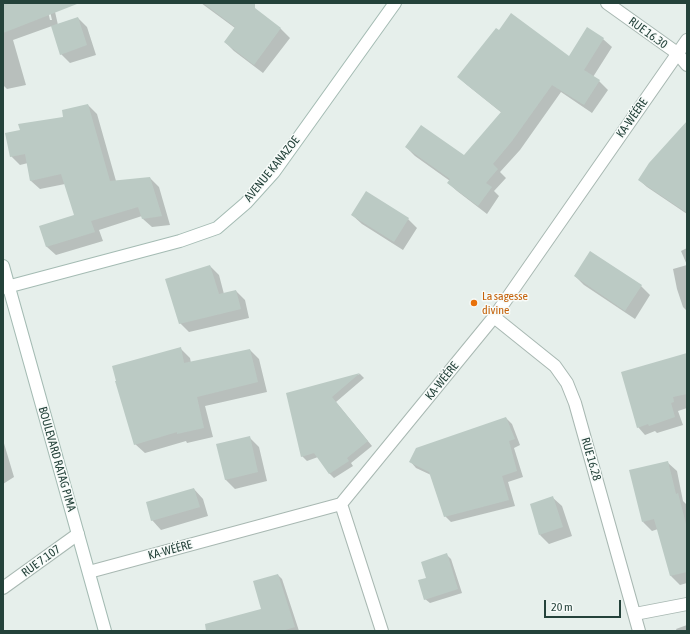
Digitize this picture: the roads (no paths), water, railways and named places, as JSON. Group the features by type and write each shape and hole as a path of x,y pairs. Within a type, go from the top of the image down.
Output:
{"street":[{"name":"AVENUE KANAZOE","path":"6,287 180,241 217,228 246,203 274,172 395,3"},
{"name":"RUE 16.30","path":"607,3 677,53 687,66"},
{"name":"KA-WÉÉRE","path":"89,572 340,504 494,317 687,40"},
{"name":"BOULEVARD RATAG PIMA","path":"3,266 6,287 106,631"},
{"name":"RUE 16.28","path":"494,317 555,366 567,383 575,403 640,631"},
{"path":"340,504 382,631"},
{"name":"RUE 7.107","path":"3,588 78,534"},
{"path":"635,614 687,604"}],"place":[{"name":"La sagesse divine","path":"474,303"}]}
